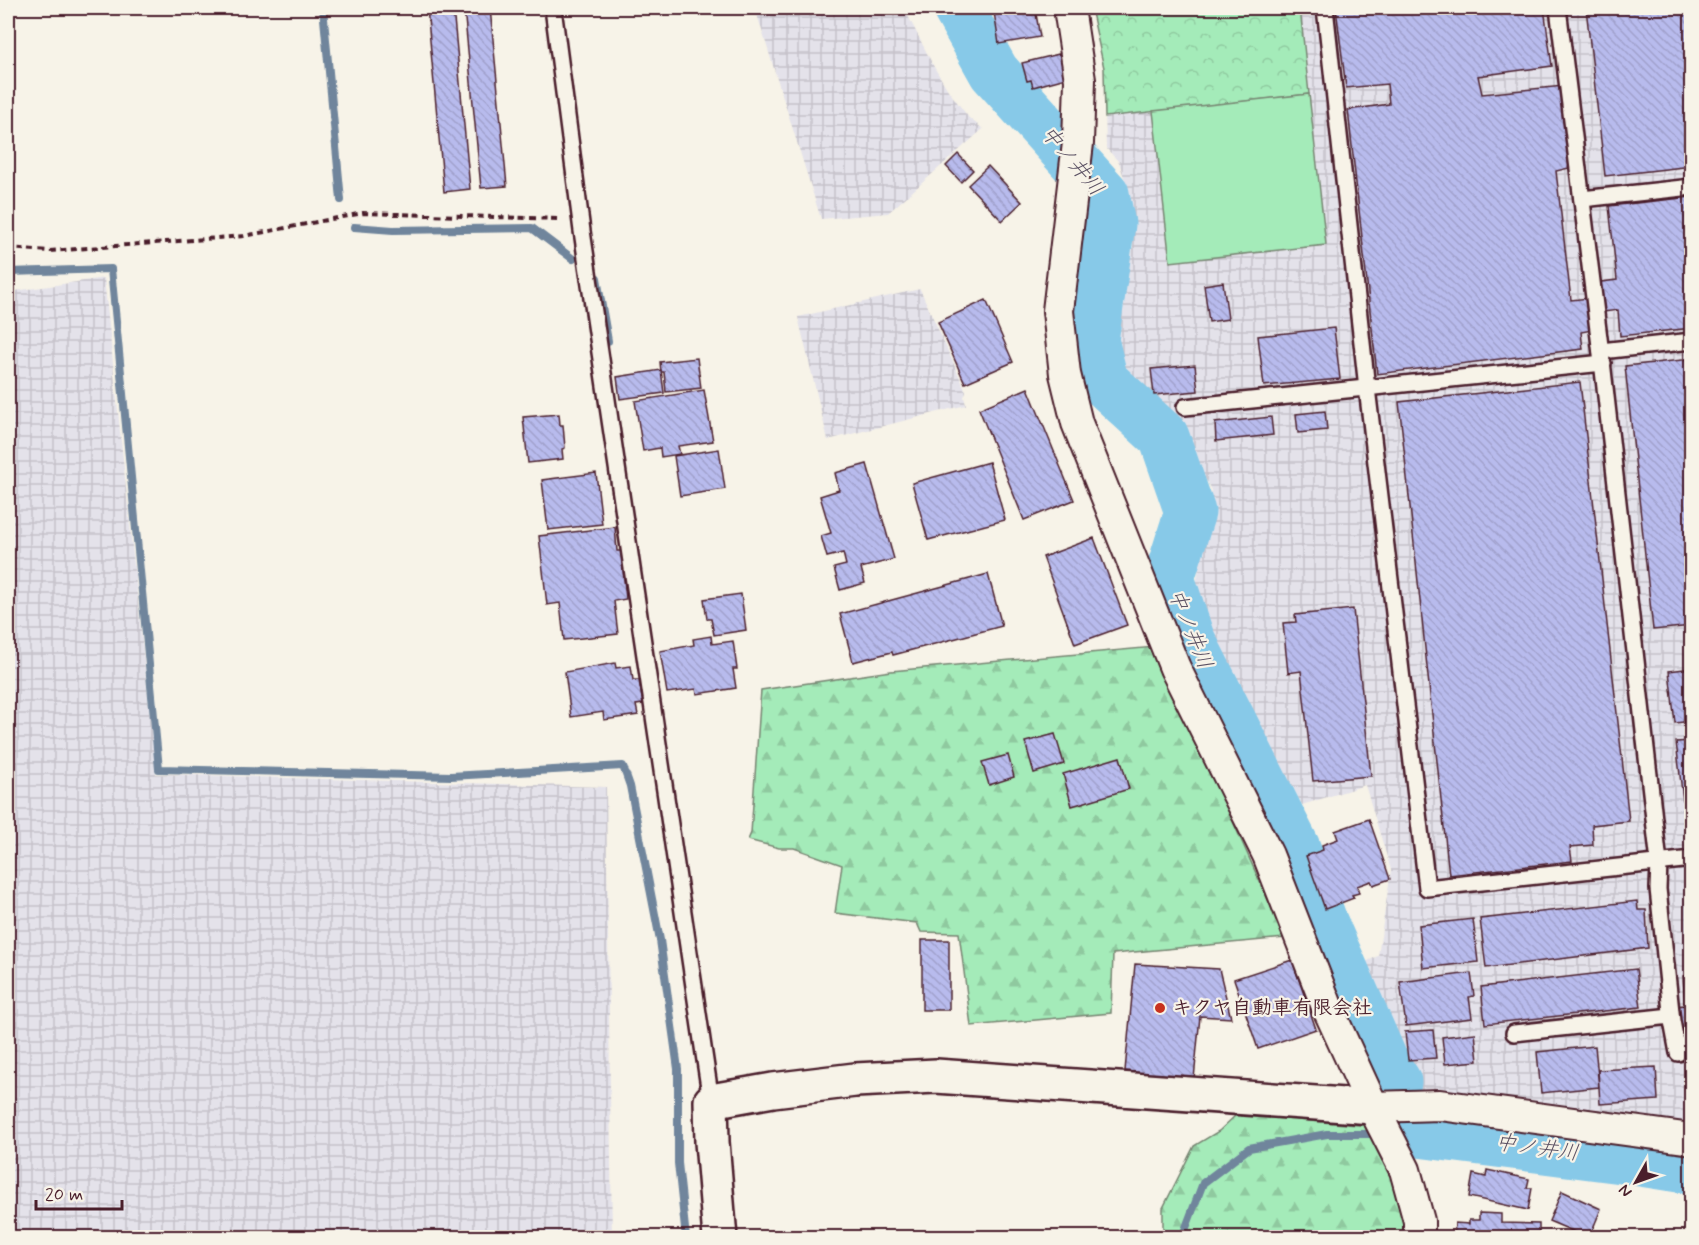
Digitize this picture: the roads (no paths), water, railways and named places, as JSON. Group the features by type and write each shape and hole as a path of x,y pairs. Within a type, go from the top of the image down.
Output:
{"street":[{"path":"1069,8 1080,80 1078,143 1058,311 1065,374 1077,423 1175,668 1268,855 1328,1009 1405,1170 1419,1221 1419,1238"},
{"path":"720,1238 711,1101 773,1090 855,1080 936,1076 1373,1107 1440,1105 1692,1140"}],"lane":[{"path":"553,8 581,220 711,1101"},
{"path":"1325,8 1367,388 1427,888 1692,859"},
{"path":"1558,8 1602,357 1659,863 1658,889 1671,1016 1678,1053"},
{"path":"1582,200 1692,187"},
{"path":"1185,407 1367,388 1602,357 1692,341"},
{"path":"1514,1033 1671,1016"}],"waterway":[{"path":"323,8 341,200"},
{"name":"中ノ井川","path":"958,8 994,72 1104,194 1110,224 1093,340 1103,381 1164,437 1190,512 1169,578 1189,638 1295,848 1323,924 1385,1066 1396,1082"},
{"path":"354,227 393,230 532,228 573,259"},
{"path":"8,272 111,269 159,769 451,776 623,766 630,786 660,940 678,1069 678,1163 686,1238"},
{"path":"597,278 608,341"},
{"name":"中ノ井川","path":"1418,1132 1692,1169"},
{"path":"1182,1238 1203,1183 1249,1148 1327,1134 1374,1134"}],"place":[{"name":"キクヤ自動車有限会社","path":"1160,1008"}]}
